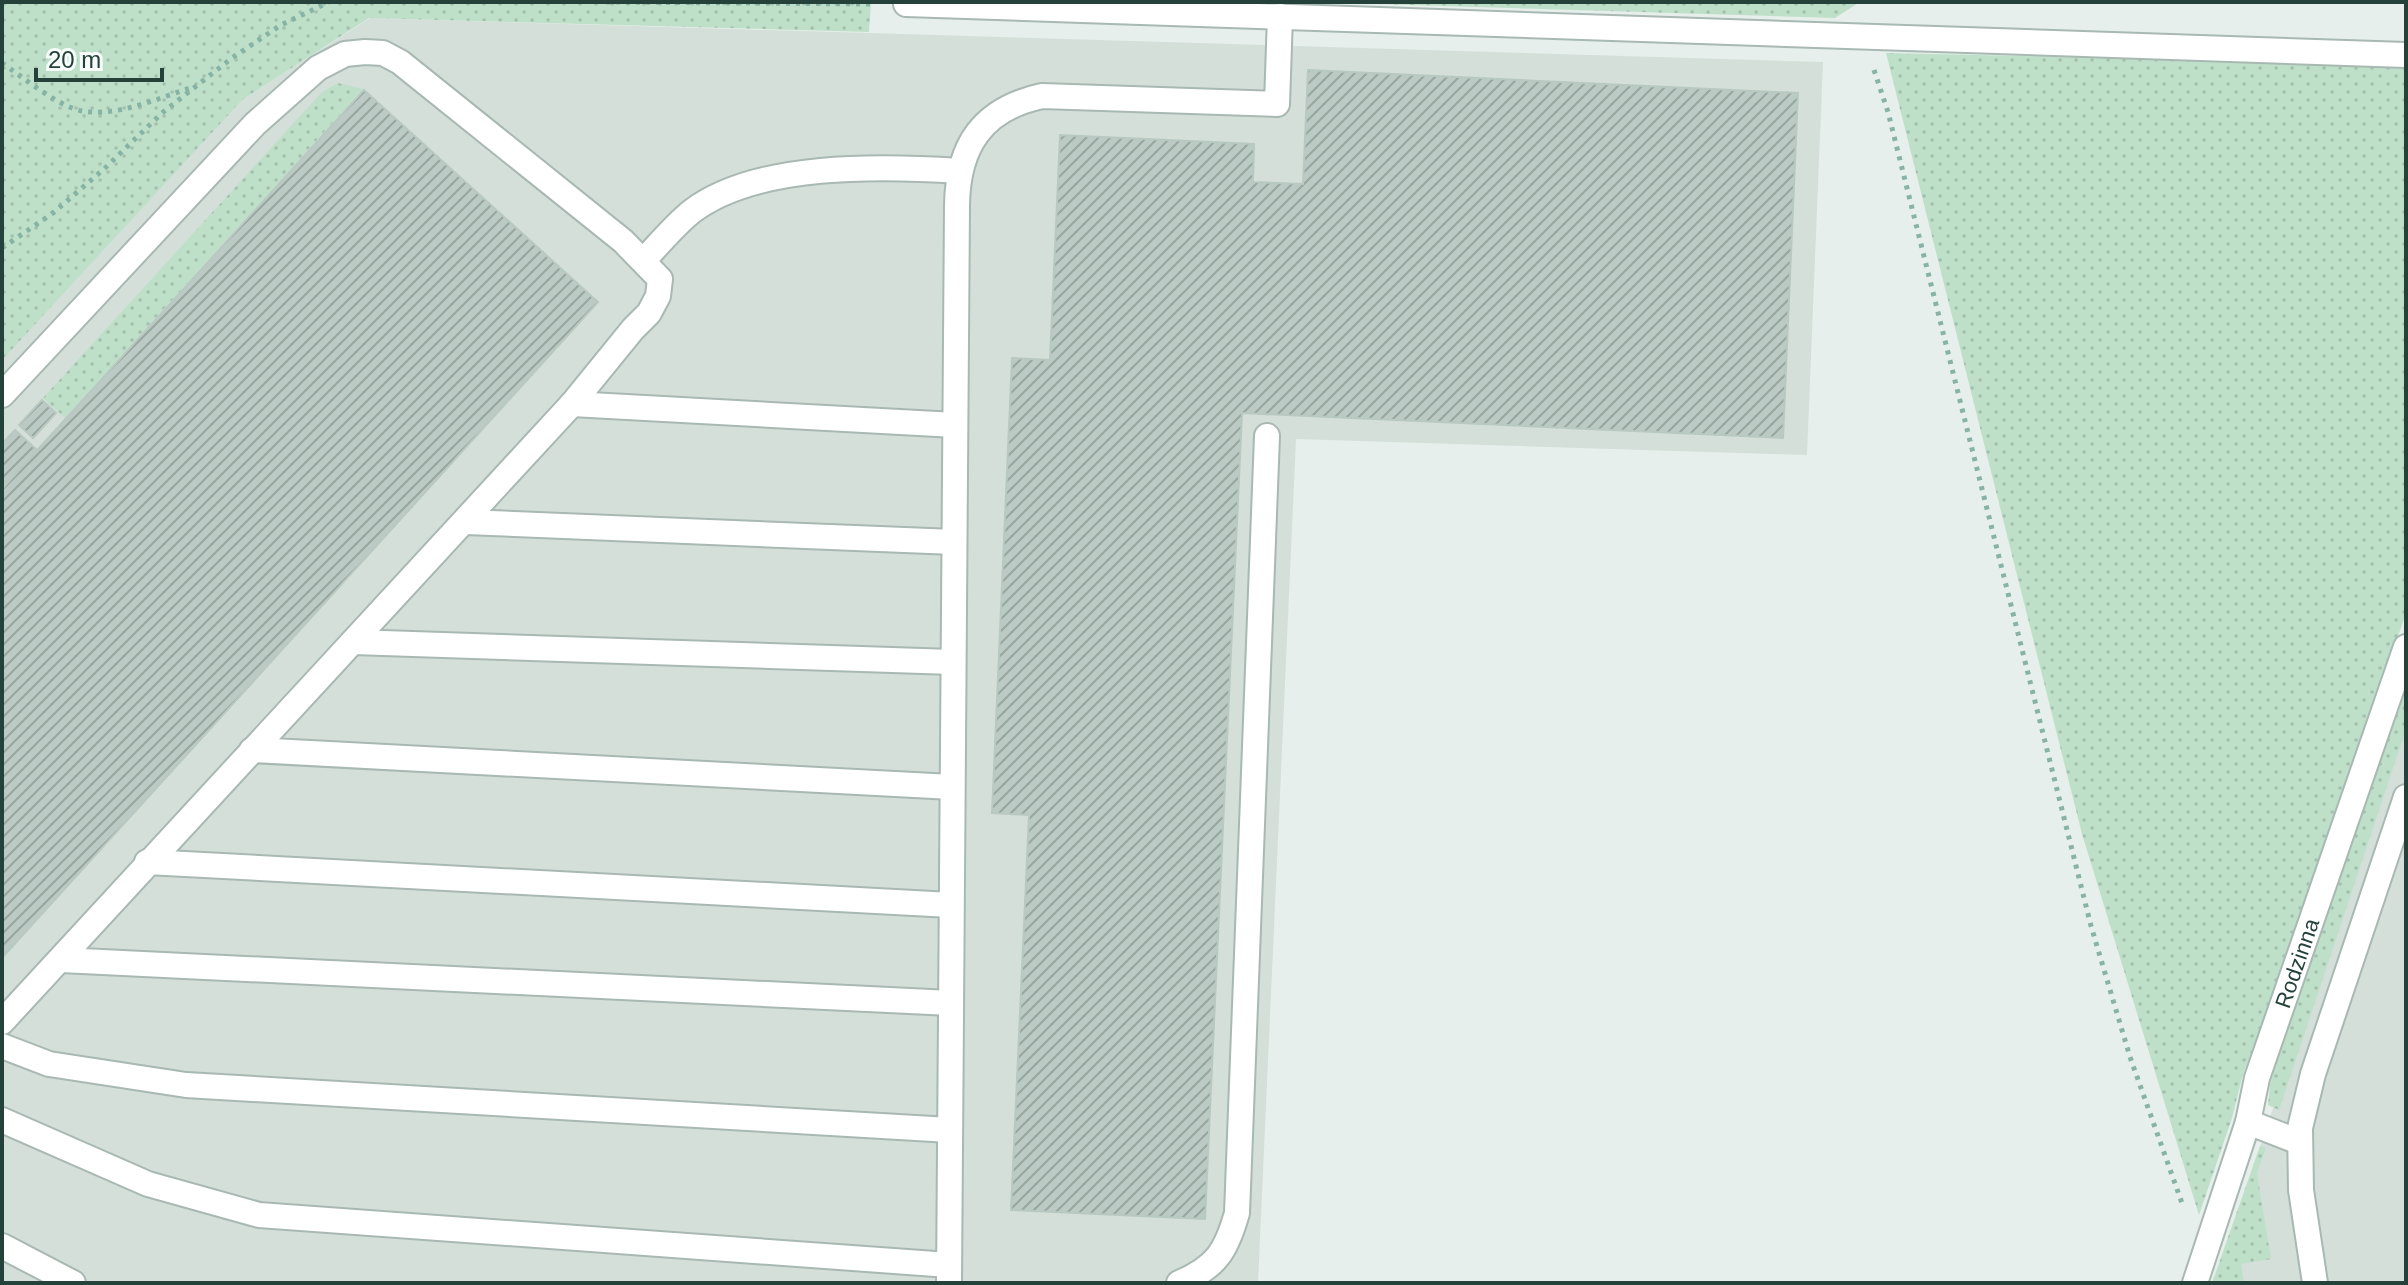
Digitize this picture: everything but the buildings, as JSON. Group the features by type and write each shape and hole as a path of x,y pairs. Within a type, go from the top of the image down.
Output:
{"lane":[{"path":"906,4 2406,55"},
{"path":"2,1120 148,1184 259,1215 949,1274 957,185 960,171 967,148 977,132 992,117 1031,98 1277,104 1280,16"},
{"path":"2,395 255,124 318,68 345,54 383,53 400,62 644,260 660,279 658,296 649,313 572,404 2,1022"},
{"path":"644,260 693,211 723,195 756,183 794,175 872,168 960,171"},
{"path":"572,404 955,425"},
{"path":"1179,1283 1204,1278 1231,1236 1237,1213 1267,436"},
{"path":"465,522 954,542"},
{"path":"353,642 953,662"},
{"name":"Rodzinna","path":"2198,1272 2248,1122 2257,1078 2406,647"},
{"path":"252,750 952,787"},
{"path":"2315,1283 2301,1190 2299,1142 2313,1074 2406,797"},
{"path":"147,862 951,905"},
{"path":"61,960 951,1003"},
{"path":"2,1046 49,1064 186,1085 950,1130"},
{"path":"2248,1122 2299,1142"},
{"path":"2,1246 73,1283"}],"path":[{"path":"2,248 53,213 194,87 281,25 329,2"},
{"path":"606,2 906,4"},
{"path":"1859,35 1888,112 2091,926 2198,1272"},
{"path":"2,63 80,111 110,112 194,87"}],"shaded area":[{"path":"370,18 1823,62 1807,455 1296,439 1258,1283 2,1283 2,328 195,130"},
{"path":"2406,712 2406,1283 2228,1283 2254,1165"}],"green space":[{"path":"2,2 871,2 869,32 369,18 242,100 2,360"},
{"path":"1312,2 1860,2 1835,18"},
{"path":"1886,53 2406,64 2406,613 2274,995 2243,1074 2232,1118 2199,1215 2082,834"},
{"path":"338,83 363,89 65,418 43,398 322,92"},
{"path":"2406,680 2406,729 2279,1110 2268,1105 2270,1084 2293,1002"},
{"path":"2260,1146 2266,1148 2257,1173 2271,1259 2241,1264 2244,1283 2212,1283"}]}
